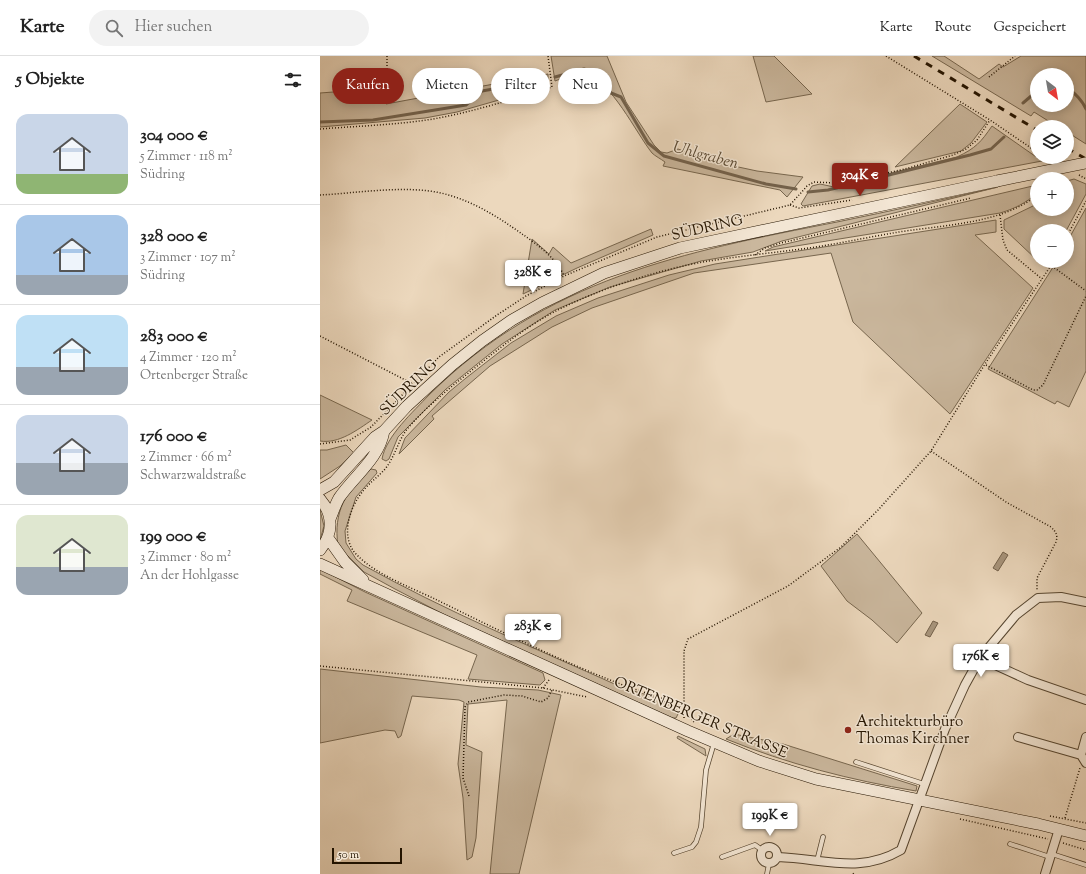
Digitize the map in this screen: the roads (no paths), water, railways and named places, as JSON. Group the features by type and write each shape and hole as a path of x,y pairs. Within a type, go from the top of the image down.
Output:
{"street":[{"name":"SÜDRING","path":"320,490 334,482 375,437 384,432 429,386 482,341 542,303 604,273 640,260 687,246 1086,163"},
{"name":"SÜDRING","path":"328,538 330,519 338,499 372,459 382,443 384,432"},
{"path":"320,499 328,511 330,519"},
{"path":"320,550 328,538"},
{"name":"ORTENBERGER STRASSE","path":"328,538 345,562 368,585"},
{"name":"ORTENBERGER STRASSE","path":"320,564 680,728 759,761 816,779 1059,829 1086,836"},
{"path":"869,872 892,860 901,850 945,729 965,685 980,658 1016,615 1038,598 1060,597 1086,602"},
{"path":"980,658 1028,680 1086,700"},
{"path":"1018,737 1083,759 1086,737"},
{"path":"1045,874 1059,829"},
{"path":"770,846 777,852 778,856 774,862 768,864 761,859 762,850 770,846"},
{"path":"778,856 816,863 854,874"}],"lane":[{"path":"674,853 692,847 696,842 701,827 706,770 714,743"},
{"path":"856,762 924,784"},
{"path":"816,863 823,837"},
{"path":"1010,844 1086,865"},
{"path":"722,857 755,845 762,850"},
{"path":"767,874 768,864"}],"waterway":[{"name":"Uhlgraben","path":"555,77 584,69 597,74 611,93 621,97 648,143 664,156 766,184 796,189"},
{"name":"Uhlgraben","path":"320,122 373,120 466,105 482,91 491,89"},
{"name":"Uhlgraben","path":"1074,93 1083,103 1086,109"},
{"name":"Uhlgraben","path":"1023,103 1030,97"},
{"name":"Uhlgraben","path":"808,192 828,190 970,155 991,149 1004,137"}],"railway":[{"path":"914,56 1030,126"},
{"path":"1074,152 1086,159"}],"place":[{"name":"Architekturbüro Thomas Kirchner","path":"848,730"}]}
